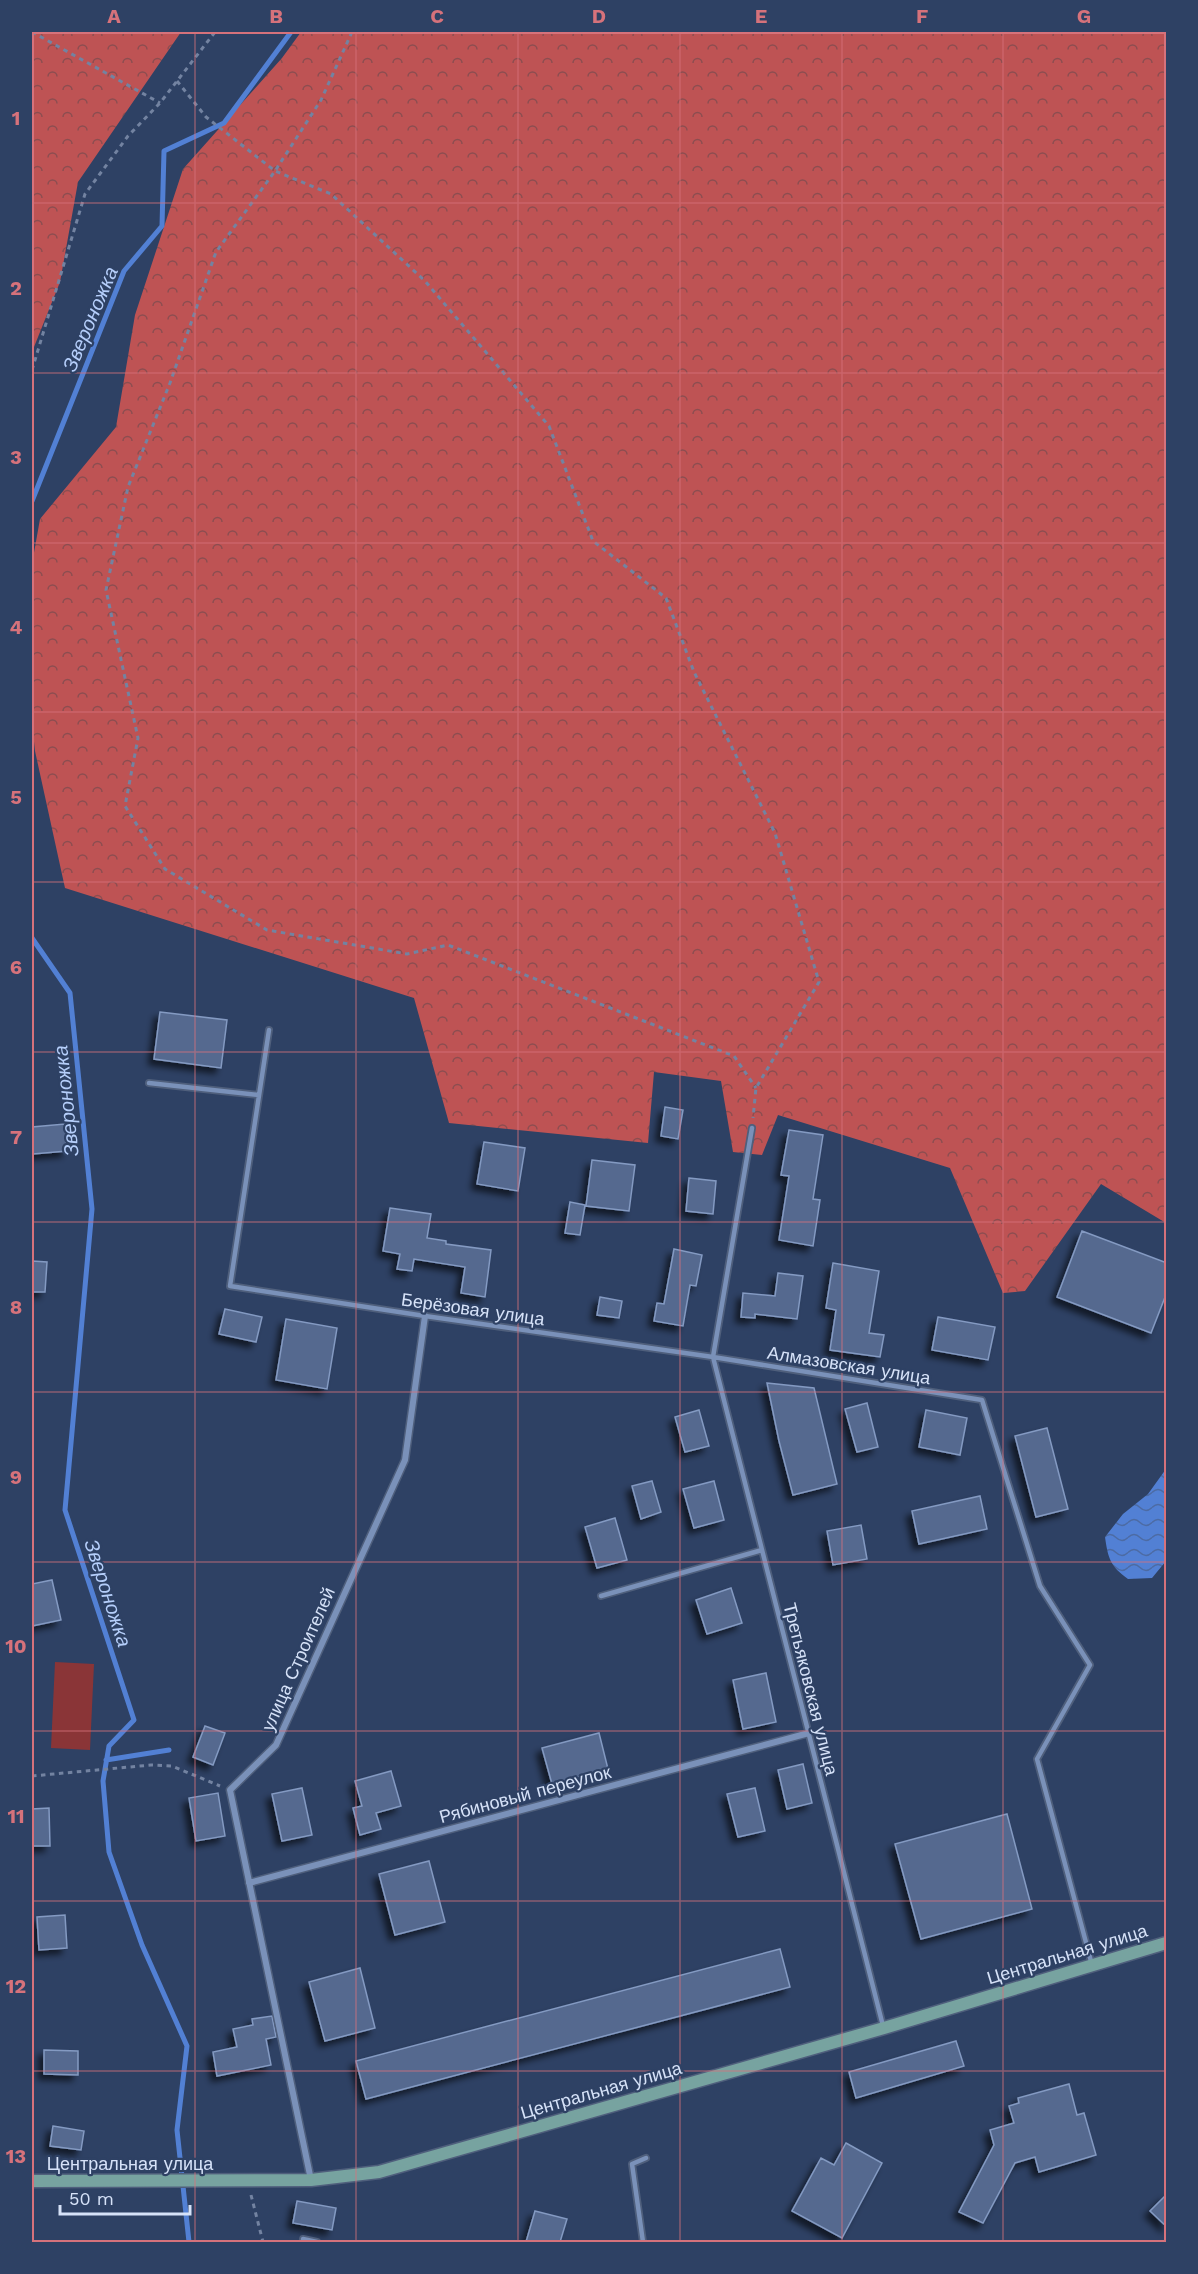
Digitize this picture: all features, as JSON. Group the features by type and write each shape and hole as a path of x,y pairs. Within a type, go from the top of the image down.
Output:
{"street":[{"name":"улица Строителей","path":"230,1790 276,1745 405,1460 425,1316"},
{"name":"Рябиновый переулок","path":"249,1883 809,1733"},
{"path":"230,1790 311,2180"},
{"name":"Центральная улица","path":"32,2181 311,2180 379,2172 884,2028 1167,1943"}],"lane":[{"path":"149,1083 259,1095 269,1030"},
{"name":"Берёзовая улица","path":"259,1095 230,1286 713,1357"},
{"path":"713,1357 752,1128"},
{"name":"Алмазовская улица","path":"713,1357 982,1400 1040,1587 1090,1665 1037,1759 1092,1965"},
{"name":"Третьяковская улица","path":"713,1357 884,2028"},
{"path":"601,1596 762,1550"},
{"path":"643,2242 632,2164 646,2158"},
{"path":"303,2239 317,2242"}],"path":[{"path":"32,32 160,102"},
{"path":"32,370 85,194 128,136 160,102 215,32"},
{"path":"352,32 321,100 275,171 216,252 170,383 128,487 106,590 138,738 125,806 165,869 267,930 407,954 448,945 734,1056 756,1088"},
{"path":"177,81 206,117 275,171 330,194 425,281 549,426 593,541 666,598 694,672 775,833 819,982 756,1088 752,1128"},
{"path":"32,1776 151,1765 172,1766 230,1790"},
{"path":"246,2179 263,2242"}],"green space":[{"path":"32,32 181,32 78,182 60,282 32,352"},
{"path":"301,32 1166,32 1166,1223 1101,1184 1025,1291 1003,1293 950,1168 778,1115 762,1155 733,1152 721,1081 654,1072 648,1143 449,1123 414,998 65,888 35,751 32,723 32,564 40,519 116,427 135,315 183,169 282,58"}],"shaded area":[{"path":"55,1662 94,1664 90,1750 51,1748"}],"water":[{"path":"1166,1469 1166,1561 1152,1578 1128,1579 1117,1570 1111,1561 1105,1537 1123,1514 1148,1494"}],"building":[{"path":"160,1012 227,1020 221,1068 154,1059"},
{"path":"665,1107 683,1110 678,1139 661,1136"},
{"path":"65,1124 67,1151 33,1154 32,1127"},
{"path":"789,1130 823,1135 813,1199 820,1200 813,1246 779,1240 789,1176 781,1175"},
{"path":"484,1142 525,1148 518,1191 477,1184"},
{"path":"592,1160 635,1165 629,1211 586,1206"},
{"path":"689,1178 716,1181 713,1214 686,1211"},
{"path":"570,1202 585,1205 580,1235 565,1233"},
{"path":"390,1208 431,1214 427,1238 446,1241 446,1244 491,1250 485,1297 461,1293 465,1267 414,1259 412,1271 397,1269 400,1254 383,1251"},
{"path":"1082,1231 1167,1263 1167,1292 1151,1333 1057,1297"},
{"path":"674,1249 702,1255 696,1286 690,1285 683,1326 654,1321 657,1303 664,1304"},
{"path":"32,1261 47,1262 45,1292 32,1292"},
{"path":"833,1263 879,1271 869,1333 884,1335 880,1357 830,1350 836,1310 826,1308"},
{"path":"778,1273 803,1276 797,1319 755,1314 755,1318 741,1317 743,1293 775,1296"},
{"path":"600,1297 622,1301 619,1318 597,1315"},
{"path":"225,1309 262,1317 256,1342 219,1334"},
{"path":"938,1317 995,1327 988,1360 932,1350"},
{"path":"286,1319 337,1328 327,1389 276,1380"},
{"path":"767,1383 814,1388 837,1484 793,1495"},
{"path":"867,1403 878,1447 857,1452 845,1409"},
{"path":"699,1410 709,1446 685,1452 675,1417"},
{"path":"926,1410 967,1418 960,1455 919,1447"},
{"path":"1047,1428 1068,1509 1036,1517 1015,1436"},
{"path":"652,1481 661,1512 641,1519 632,1486"},
{"path":"714,1481 724,1520 694,1528 683,1489"},
{"path":"980,1496 987,1529 919,1544 912,1511"},
{"path":"615,1518 627,1560 597,1568 585,1527"},
{"path":"861,1525 867,1559 833,1565 827,1531"},
{"path":"52,1580 61,1620 32,1626 32,1584"},
{"path":"731,1588 742,1623 707,1634 696,1600"},
{"path":"766,1673 776,1722 743,1729 733,1680"},
{"path":"205,1726 225,1733 213,1765 193,1757"},
{"path":"599,1733 608,1769 552,1784 542,1748"},
{"path":"803,1764 812,1803 787,1809 778,1770"},
{"path":"391,1771 401,1806 376,1813 381,1829 360,1835 353,1808 362,1806 355,1781"},
{"path":"302,1788 312,1835 282,1841 272,1794"},
{"path":"755,1788 765,1831 738,1837 727,1794"},
{"path":"218,1793 225,1836 196,1841 189,1798"},
{"path":"49,1808 50,1846 32,1846 32,1809"},
{"path":"1007,1814 1032,1909 921,1939 895,1844"},
{"path":"429,1861 445,1922 395,1935 379,1874"},
{"path":"65,1915 67,1948 39,1950 37,1917"},
{"path":"780,1949 790,1987 366,2099 356,2061"},
{"path":"360,1968 375,2028 325,2041 309,1982"},
{"path":"272,2016 276,2037 266,2039 271,2065 217,2076 213,2052 237,2047 233,2029 253,2025 252,2019"},
{"path":"956,2041 964,2066 856,2098 849,2072"},
{"path":"44,2050 78,2051 78,2075 44,2074"},
{"path":"1069,2084 1077,2115 1084,2113 1096,2155 1039,2172 1035,2157 1015,2163 983,2223 959,2212 994,2145 990,2130 1014,2123 1009,2106 1019,2103 1018,2098"},
{"path":"53,2126 84,2131 81,2150 50,2146"},
{"path":"846,2143 882,2163 842,2238 792,2211 821,2158 834,2165"},
{"path":"1167,2194 1167,2227 1150,2211"},
{"path":"297,2201 336,2208 332,2230 293,2223"},
{"path":"535,2211 567,2219 560,2242 526,2242"}],"waterway":[{"name":"Звероножка","path":"32,501 124,271 162,226 164,151 224,123 291,32"},
{"name":"Звероножка","path":"32,938 70,993 92,1209 65,1510 134,1720 109,1746 103,1781 109,1852 142,1945 187,2046 177,2130 189,2242"},
{"path":"106,1760 169,1750"}]}
